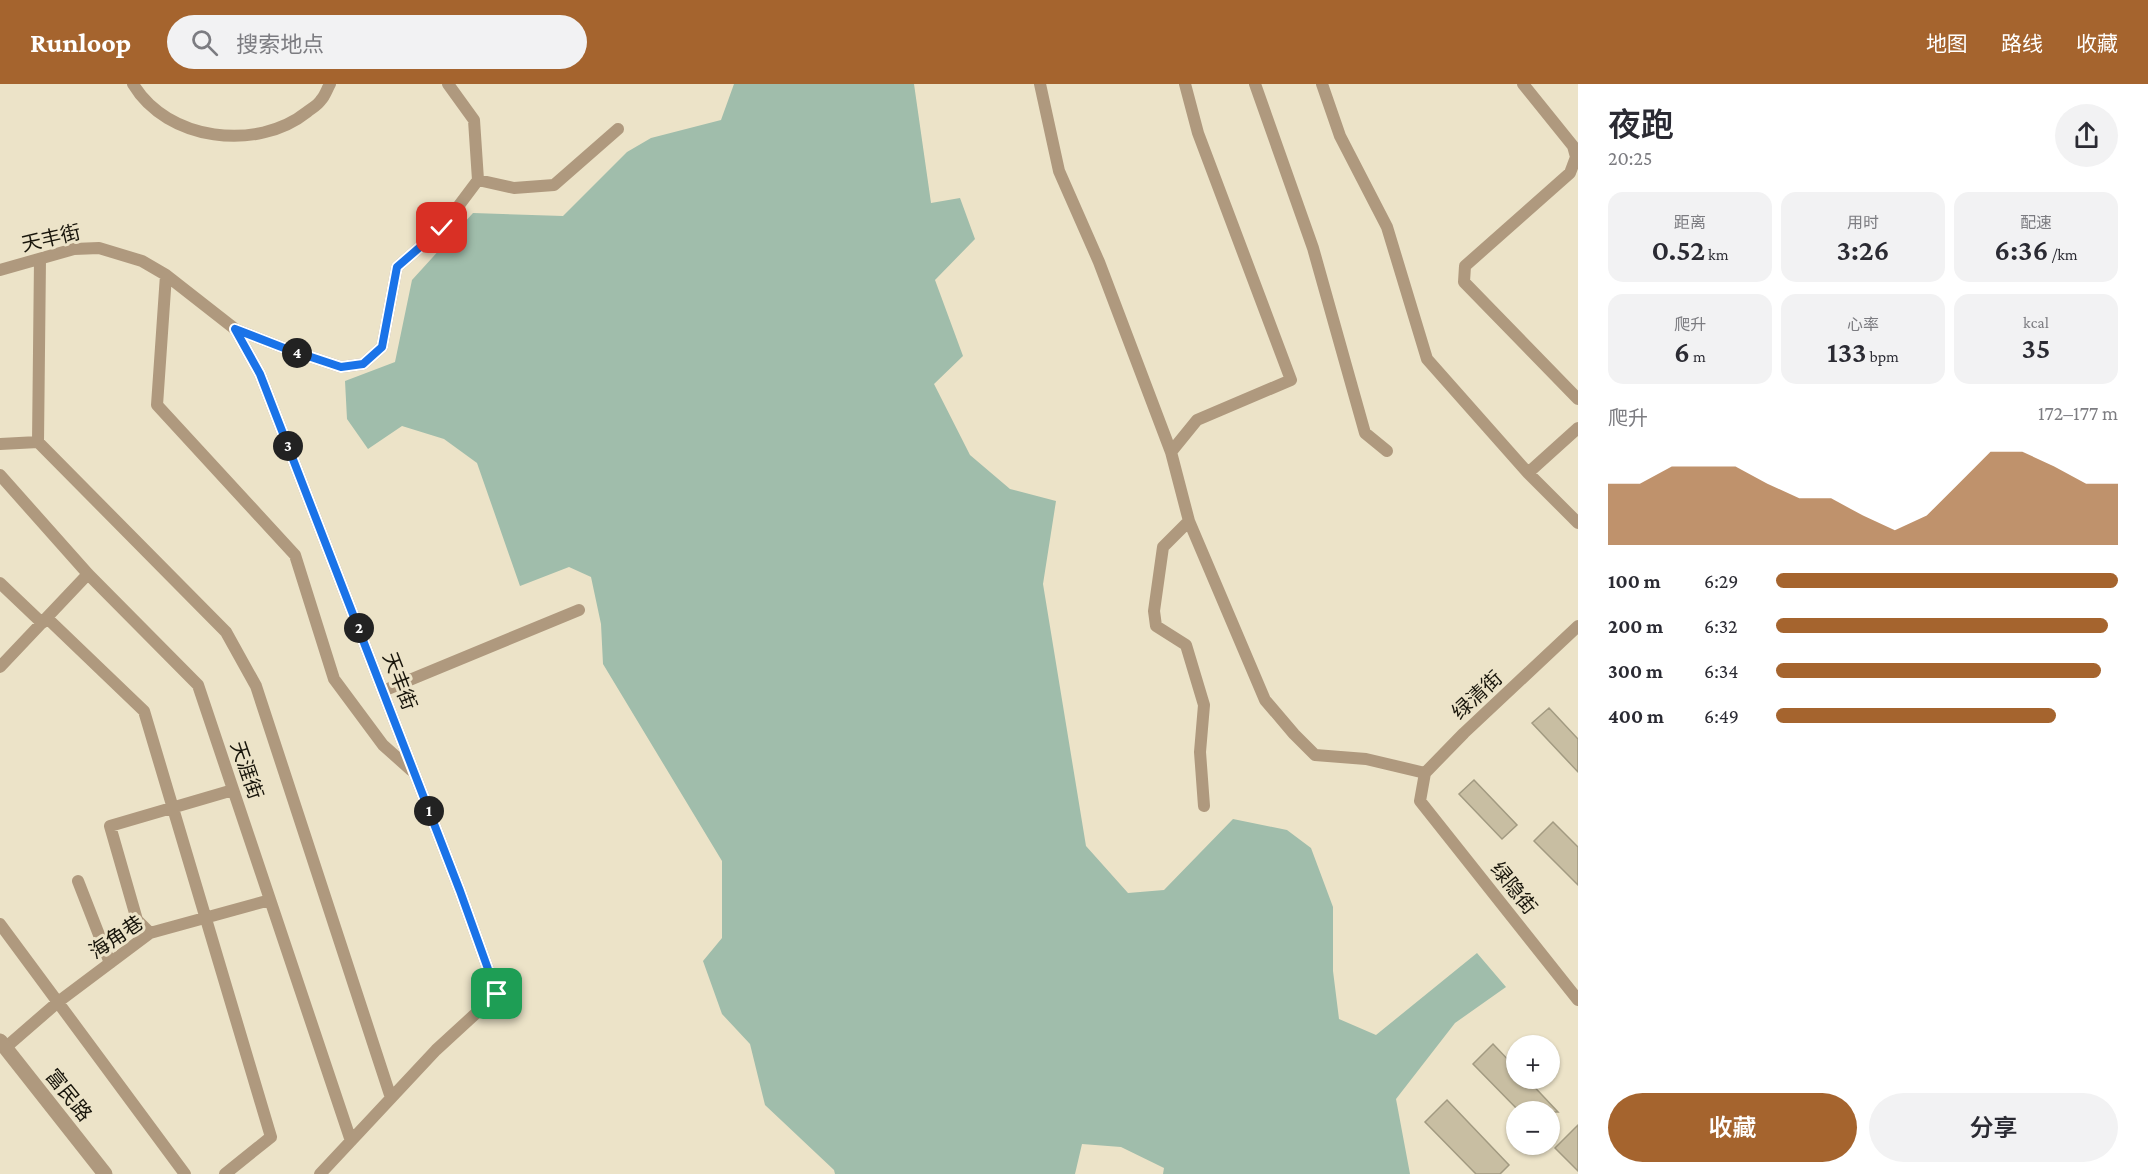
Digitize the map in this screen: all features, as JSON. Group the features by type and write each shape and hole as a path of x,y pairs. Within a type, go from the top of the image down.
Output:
{"street":[{"path":"133,84 138,93 170,121 204,134 251,136 293,123 321,101 330,84"},
{"path":"235,329 341,367 363,364 382,347 397,267 442,228 478,180 474,120 448,84"},
{"path":"1040,84 1059,171 1099,262 1171,452 1189,521 1265,700 1294,734 1316,755 1366,759 1425,773"},
{"path":"1171,452 1197,420 1291,380 1198,133 1185,84"},
{"path":"1255,84 1313,248 1365,433 1387,451"},
{"path":"1322,84 1340,136 1387,227 1427,359 1528,473 1578,523"},
{"path":"1523,84 1573,146 1576,157 1570,173 1465,266 1464,282 1578,399"},
{"path":"478,180 514,188 554,185 618,129"},
{"name":"天丰街","path":"0,270 74,249 99,248 142,261 166,275 235,329 260,374 415,772 497,994 436,1050 320,1174"},
{"path":"39,259 38,442 226,632 256,686 391,1098"},
{"path":"166,275 156,405 295,555 334,679 383,745 415,772"},
{"path":"1528,473 1578,428"},
{"path":"0,444 38,442"},
{"name":"天涯街","path":"0,475 88,574 198,685 351,1141"},
{"path":"1189,521 1163,547 1154,611 1156,626 1186,645 1204,705 1200,752 1204,806"},
{"path":"0,667 88,574"},
{"path":"0,584 44,620 144,711 271,1137 225,1174"},
{"path":"383,691 579,610"},
{"name":"绿清街","path":"1425,773 1464,733 1578,626"},
{"name":"绿隐街","path":"1425,773 1420,801 1578,1000"},
{"path":"150,933 137,920 110,826 233,790"},
{"path":"78,881 110,963"},
{"name":"海角巷","path":"2,1045 150,933 270,900"},
{"path":"0,924 185,1174"},
{"name":"富民路","path":"2,1045 105,1174"}],"green space":[{"path":"734,84 914,84 931,203 960,198 975,239 935,280 963,356 934,384 970,455 1010,489 1056,501 1043,584 1086,846 1128,893 1164,890 1233,819 1287,830 1311,848 1333,907 1333,971 1339,1019 1376,1035 1477,953 1506,987 1455,1023 1396,1099 1410,1174 1163,1174 1164,1168 1121,1147 1082,1144 1075,1174 835,1174 834,1170 765,1105 750,1044 722,1014 703,961 722,938 722,861 603,664 601,624 591,577 569,567 520,586 477,463 444,439 402,426 368,449 347,419 345,381 395,362 412,280 473,213 563,216 627,152 651,138 721,120"}],"building":[{"path":"1549,708 1578,739 1578,772 1532,723"},
{"path":"1474,780 1517,825 1502,839 1459,794"},
{"path":"1553,822 1578,847 1578,885 1534,841"},
{"path":"1493,1044 1506,1058 1506,1089 1536,1089 1548,1101 1509,1101 1473,1064"},
{"path":"1447,1100 1509,1165 1500,1174 1476,1174 1425,1122"},
{"path":"1578,1125 1578,1171 1560,1153 1560,1143"}],"route":[{"path":"442,228 397,267 382,347 363,364 341,367 235,329 260,374 460,891 497,994"}]}
